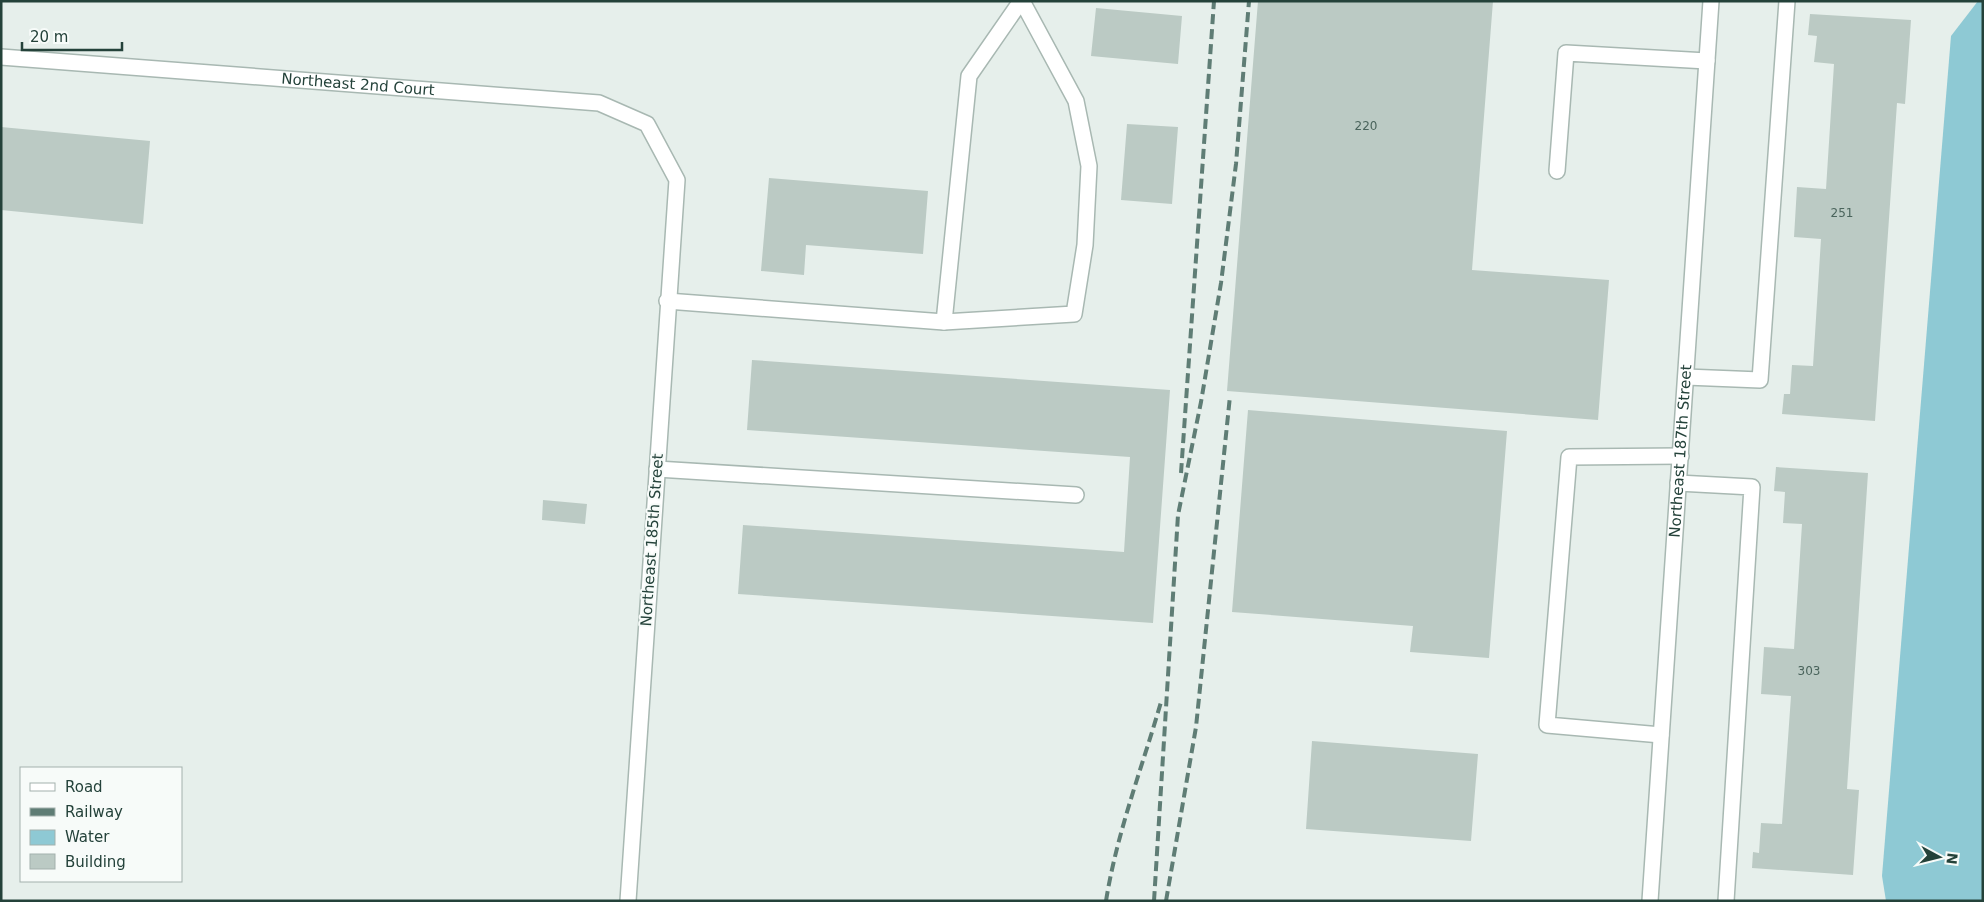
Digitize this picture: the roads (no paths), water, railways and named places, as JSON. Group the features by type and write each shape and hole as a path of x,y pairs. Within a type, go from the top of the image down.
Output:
{"street":[{"path":"667,301 944,322 1074,314 1085,245 1089,166 1076,101 1022,1 969,76 944,322"},
{"name":"Northeast 187th Street","path":"1650,901 1711,1"},
{"path":"1686,377 1760,380 1787,1"},
{"path":"1557,171 1566,53 1707,61"},
{"name":"Northeast 2nd Court","path":"1,57 600,103 646,124 677,180"},
{"name":"Northeast 185th Street","path":"628,901 667,301 677,180"},
{"path":"1661,735 1547,724 1569,458 1681,456"},
{"path":"657,469 1076,495"},
{"path":"1678,484 1752,487 1726,901"}],"water":[{"path":"1978,1 1983,1 1983,901 1886,901 1882,876 1951,36"}],"railway":[{"path":"1181,473 1214,1"},
{"path":"1154,901 1178,515 1201,402 1221,283 1236,164 1249,1"},
{"path":"1166,901 1196,727 1230,396"},
{"path":"1106,901 1123,825 1161,702"}]}
